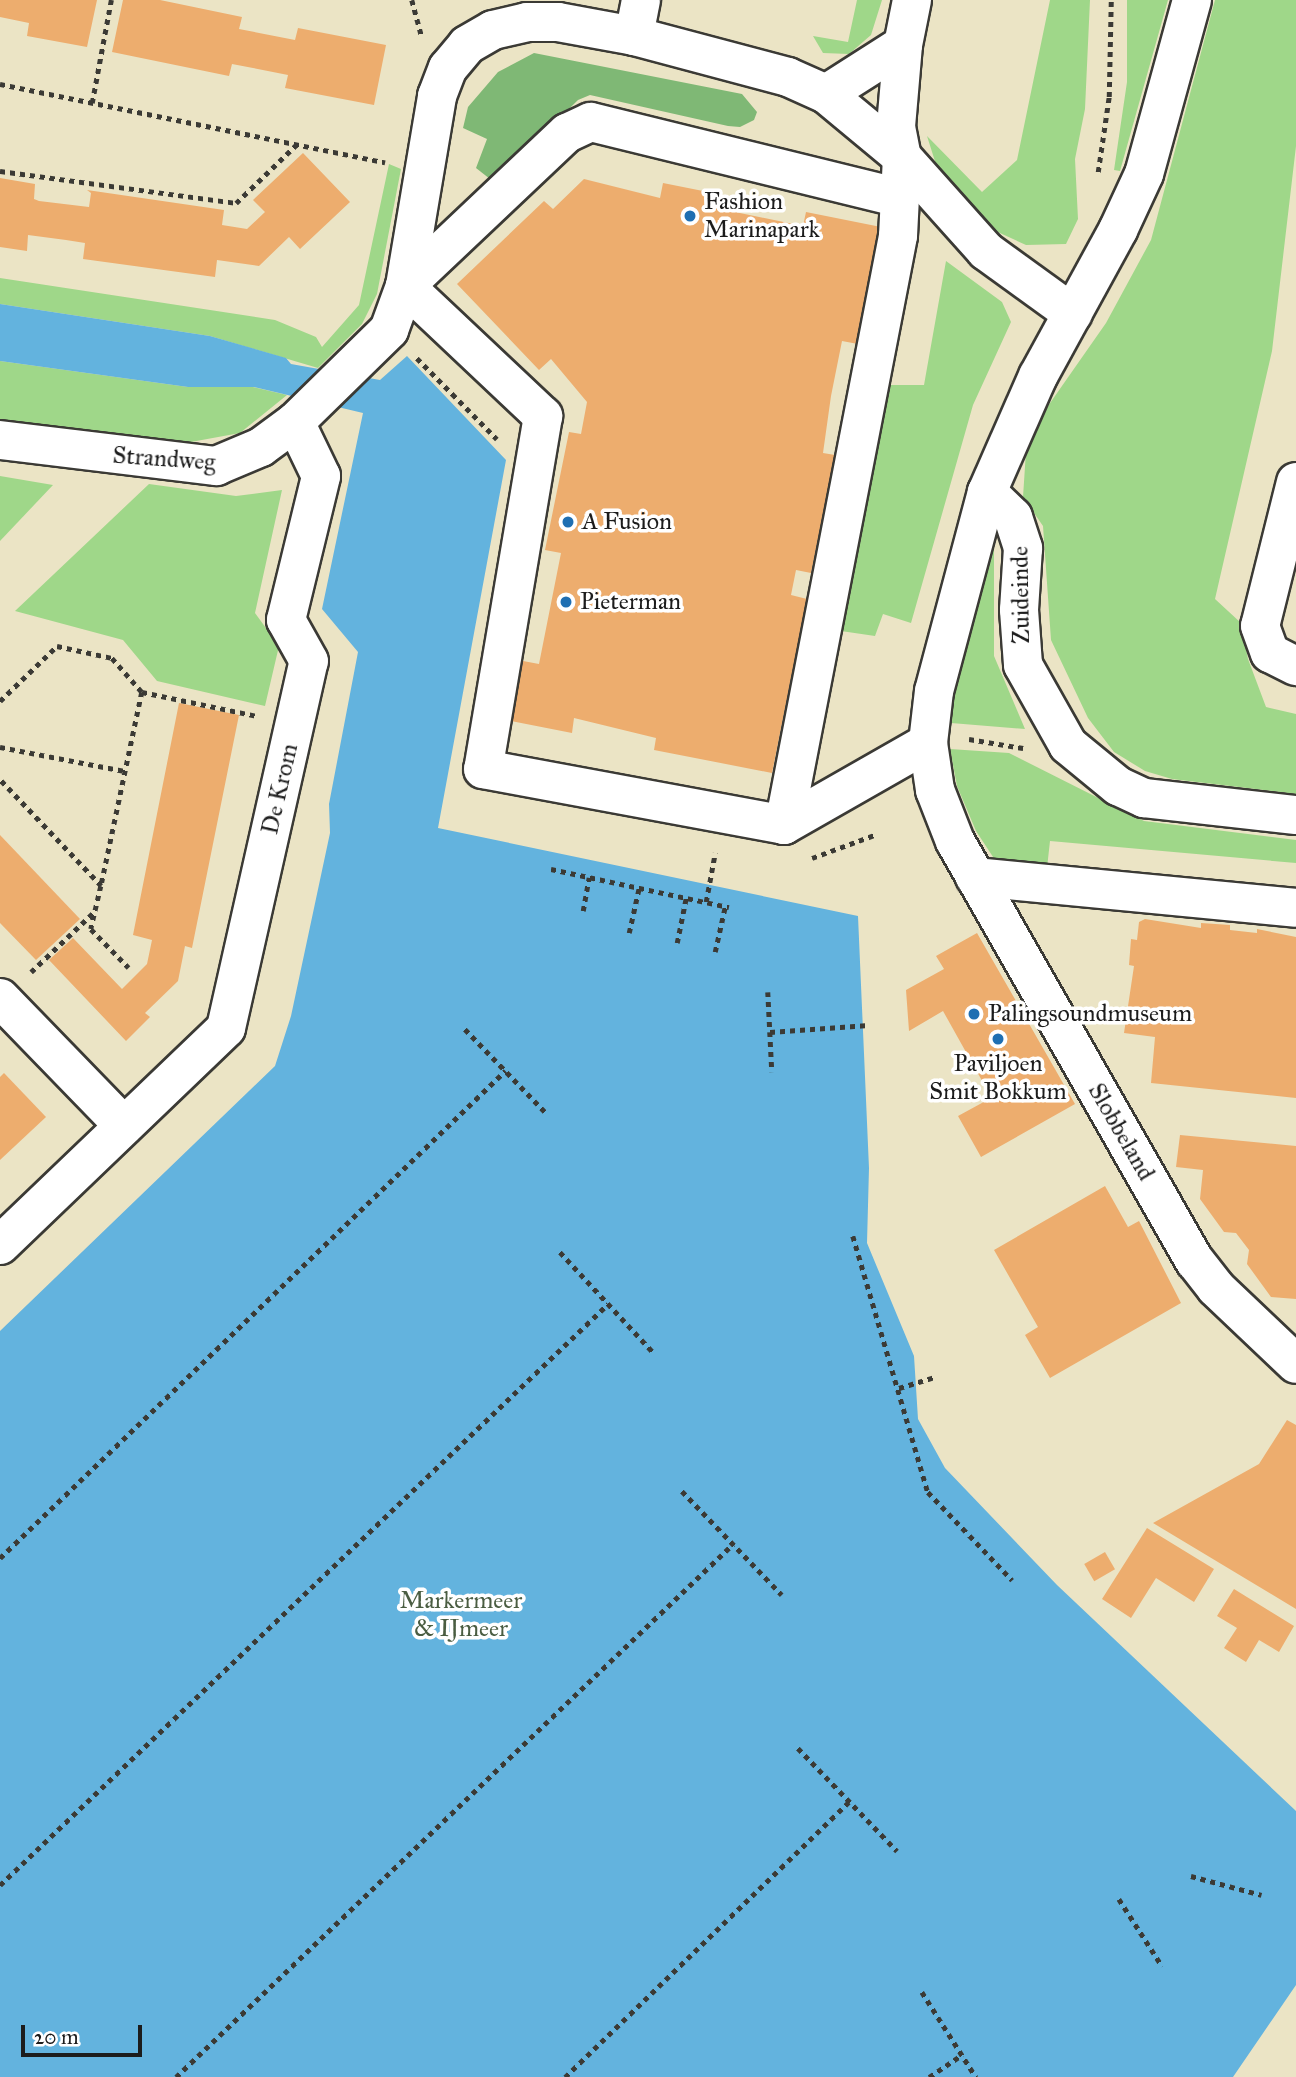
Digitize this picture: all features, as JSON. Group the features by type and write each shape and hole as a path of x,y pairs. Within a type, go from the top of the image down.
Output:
{"street":[{"path":"784,825 898,236 902,157 896,127 903,45 912,0"},
{"name":"Zuideinde","path":"934,691 988,492 1017,418 1118,230 1154,145 1192,0"},
{"path":"390,330 405,286 423,170 441,86 448,68 467,45 493,30 527,22 623,17 788,76 826,94 902,157 986,251 1073,314"},
{"path":"826,94 903,45"},
{"path":"405,286 567,133 591,122 900,198"},
{"path":"405,286 543,416 483,769 784,825 887,762 928,743"},
{"name":"Strandweg","path":"0,440 216,466 261,447 304,415 390,330"},
{"name":"De Krom","path":"0,1245 226,1028 309,660 286,620 321,476 304,415"},
{"path":"1296,482 1260,626 1263,641 1279,660 1296,666"},
{"name":"Zuideinde","path":"988,492 1019,529 1023,566 1019,610 1023,665 1054,727 1085,762 1144,798 1296,815"},
{"name":"Slobbeland","path":"934,691 928,743 936,790 975,877 1195,1261 1225,1297 1296,1364"},
{"path":"975,877 1296,908"},
{"path":"1,999 124,1126"}],"path":[{"path":"92,103 111,0"},
{"path":"1111,0 1109,97 1096,185 1118,230"},
{"path":"0,84 423,170"},
{"path":"0,171 236,203 297,144"},
{"path":"390,330 508,449"},
{"path":"0,701 57,646 112,658 142,692 294,724"},
{"path":"129,968 91,929 142,692"},
{"path":"970,740 989,741"},
{"path":"0,747 125,771"},
{"path":"0,780 101,886"},
{"path":"801,862 877,834"},
{"path":"706,902 717,845"},
{"path":"551,869 727,907 715,952"},
{"path":"583,911 589,878"},
{"path":"629,933 639,888"},
{"path":"677,943 686,898"},
{"path":"1,999 96,910"},
{"path":"768,992 772,1072"},
{"path":"770,1032 869,1025"},
{"path":"465,1029 547,1114"},
{"path":"0,1558 505,1071"},
{"path":"853,1236 928,1492 1012,1580"},
{"path":"560,1252 654,1353"},
{"path":"0,1885 608,1304"},
{"path":"899,1388 934,1377"},
{"path":"682,1491 782,1595"},
{"path":"176,2077 733,1544"},
{"path":"798,1748 897,1852"},
{"path":"565,2077 849,1802"},
{"path":"1191,1876 1262,1895"},
{"path":"1119,1899 1162,1966"},
{"path":"922,1992 976,2077"},
{"path":"929,2077 962,2055"}],"green space":[{"path":"857,0 882,0 871,35 849,54 823,53 813,36 848,42"},
{"path":"1050,0 1090,0 1085,109 1075,159 1078,219 1066,244 1026,245 991,229 939,174 927,136 982,192 1017,160"},
{"path":"1127,0 1168,0 1120,171 1114,170 1127,82"},
{"path":"1215,0 1296,0 1296,146 1272,351 1215,599 1241,623 1248,659 1266,707 1296,714 1296,794 1172,779 1145,771 1114,752 1088,718 1051,640 1043,526 1023,497 1027,436 1106,323 1151,240"},
{"path":"534,53 742,94 757,112 754,120 740,127 728,126 590,95 578,100 499,178 490,179 476,168 487,139 463,128 468,107 498,72"},
{"path":"389,164 401,169 377,294 362,324 318,368 210,336 0,304 0,278 275,320 316,337 322,347 359,305"},
{"path":"946,261 1002,302 1011,322 973,405 911,623 883,614 875,636 841,631 889,385 924,385"},
{"path":"0,361 188,387 253,387 287,395 240,433 180,444 0,422"},
{"path":"0,476 53,485 0,541"},
{"path":"149,484 236,496 282,490 255,613 279,646 265,706 157,681 123,640 15,611"},
{"path":"994,546 994,656 1025,729 951,723 955,688"},
{"path":"950,749 1009,753 1144,821 1296,840 1296,863 1050,841 1047,868 997,863 976,831 957,786"}],"water":[{"name":"Markermeer & IJmeer","path":"0,304 210,336 286,358 291,364 380,380 407,356 506,460 438,828 858,916 869,1168 867,1243 914,1356 918,1419 945,1468 1057,1585 1296,1811 1296,1985 1233,2077 0,2077 0,1331 275,1066 291,1016 330,833 329,804 358,652 322,609 363,413 254,387 188,387 0,361"}],"building":[{"path":"0,0 97,0 87,47 27,36 29,23 0,17"},
{"path":"123,0 160,0 242,17 239,29 295,40 298,28 386,45 374,105 285,88 288,75 232,64 229,76 112,52"},
{"path":"303,153 350,202 300,249 289,237 259,266 217,260 215,277 83,259 85,243 66,240 28,235 27,251 0,247 0,178 35,184 34,199 39,201 89,207 91,193 87,190 224,210 222,225 247,229 265,212 253,200"},
{"path":"584,179 660,198 663,183 738,198 735,212 803,226 806,212 881,227 858,344 842,341 823,453 835,455 811,573 796,570 791,595 807,599 772,773 654,750 656,738 574,718 572,733 511,721 523,661 539,664 561,553 545,550 569,432 581,434 587,402 551,359 539,370 457,284 544,201 553,209"},
{"path":"179,703 239,715 192,948 185,946 178,981 145,1013 150,1017 126,1041 49,960 73,938 122,989 147,964 152,940 133,935"},
{"path":"0,835 80,919 36,960 0,923"},
{"path":"1145,919 1201,928 1201,923 1230,925 1230,930 1257,933 1257,929 1296,937 1296,1098 1151,1083 1155,1037 1124,1033 1134,966 1129,965 1131,939 1137,940 1139,922"},
{"path":"977,933 1075,1104 981,1157 958,1116 991,1098 990,1095 943,1011 909,1031 906,990 944,969 936,956"},
{"path":"4,1073 46,1117 0,1160 0,1077"},
{"path":"1180,1135 1296,1146 1296,1299 1271,1297 1247,1264 1249,1250 1236,1233 1224,1232 1200,1199 1203,1170 1176,1167"},
{"path":"1105,1186 1128,1227 1139,1221 1181,1303 1050,1378 1025,1335 1038,1327 994,1250"},
{"path":"1287,1420 1296,1425 1296,1609 1153,1523 1259,1464"},
{"path":"1147,1528 1214,1569 1194,1602 1156,1578 1131,1618 1102,1599"},
{"path":"1105,1552 1115,1569 1094,1581 1084,1564"},
{"path":"1234,1589 1294,1626 1279,1652 1259,1640 1246,1662 1224,1648 1237,1628 1217,1616"}],"place":[{"name":"Fashion Marinapark","path":"690,216"},
{"name":"A Fusion","path":"568,522"},
{"name":"Pieterman","path":"566,602"},
{"name":"Palingsoundmuseum","path":"974,1014"},
{"name":"Paviljoen Smit Bokkum","path":"998,1039"}]}
